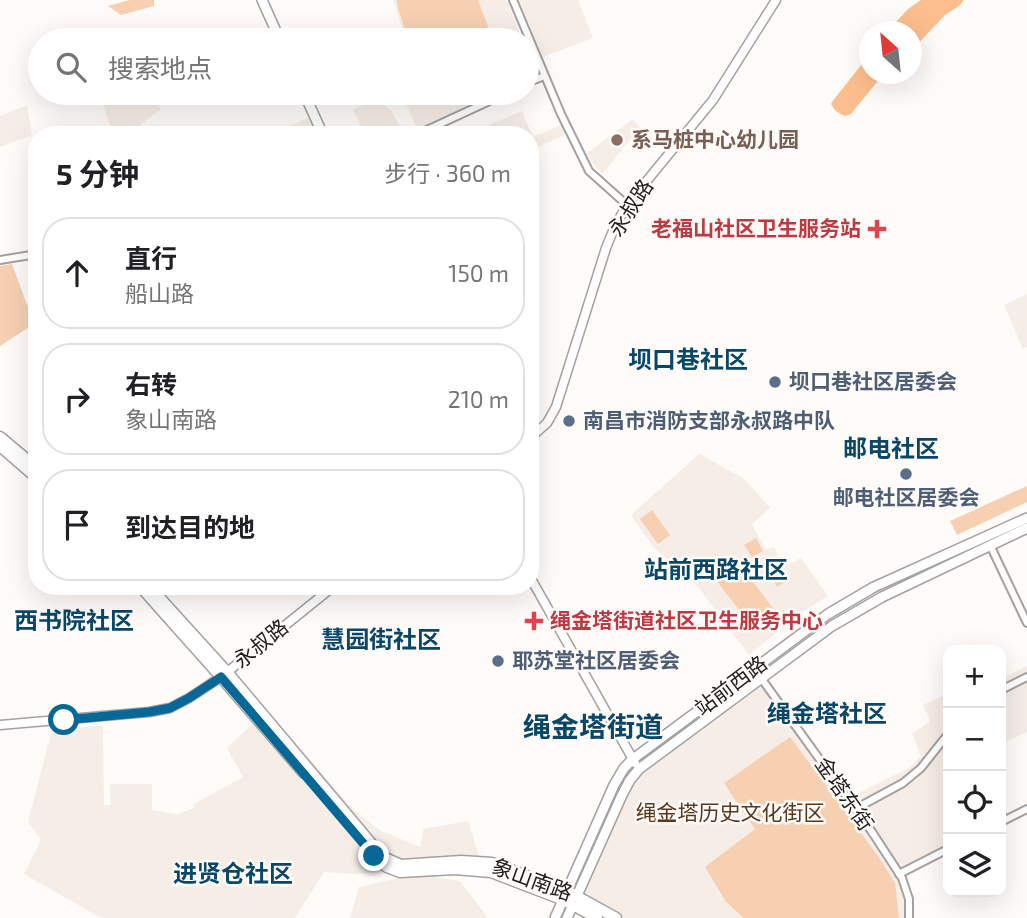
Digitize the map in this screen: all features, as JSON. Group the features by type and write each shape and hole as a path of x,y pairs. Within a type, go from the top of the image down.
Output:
{"main road":[{"path":"262,0 275,28"},
{"path":"309,105 319,126"},
{"path":"0,437 28,460"},
{"path":"0,446 28,470"},
{"name":"站前西路","path":"567,918 570,898 614,785 633,759 828,614 874,587 1027,517"},
{"name":"站前西路","path":"555,918 570,898 630,780 639,769 832,626 882,597 1027,528"},
{"name":"象山南路","path":"149,595 224,674"},
{"name":"象山南路","path":"157,595 386,858 401,865 461,861 492,863 616,918"},
{"name":"象山南路","path":"570,898 597,918"}],"street":[{"path":"513,0 524,28"},
{"name":"永叔路","path":"539,430 547,423 556,407 615,226 627,205 713,100 776,0"},
{"path":"539,64 589,171 627,205"},
{"path":"539,78 544,76"},
{"path":"436,126 481,105"},
{"path":"0,260 28,255"},
{"path":"990,545 1027,623"},
{"path":"539,593 639,769"},
{"name":"永叔路","path":"0,725 170,708 224,674 323,595"},
{"path":"1006,688 1027,677"},
{"name":"金塔东街","path":"761,678 899,874 909,900 909,918"},
{"path":"855,809 903,783 921,768 943,740"},
{"path":"1006,820 1027,809"},
{"path":"899,874 943,852"}],"shaded area":[{"path":"130,0 154,0 154,6 121,15 108,6"},
{"path":"393,0 507,0 518,28 402,28"},
{"path":"397,0 478,0 488,28 404,28"},
{"path":"519,0 578,0 593,38 543,57 539,48 539,28 531,28"},
{"path":"921,0 964,0 922,39 922,21 897,21"},
{"path":"859,68 859,84 875,84 851,114 845,116 831,104"},
{"path":"27,105 30,126 28,126 28,136 0,147 0,116"},
{"path":"103,105 158,105 161,109 139,126 110,126"},
{"path":"364,105 382,105 391,110 400,126 361,126 353,110"},
{"path":"406,105 474,105 429,126 416,126"},
{"path":"522,111 528,126 489,126"},
{"path":"311,117 314,126 289,126"},
{"name":"系马桩中心幼儿园","path":"633,119 640,128 602,174 587,153"},
{"path":"561,125 565,135 539,146 539,134"},
{"path":"12,264 28,308 28,328 0,346 0,266"},
{"path":"1027,294 1027,347 1023,349 1004,305"},
{"path":"699,454 743,478 770,507 752,525 766,550 774,547 783,567 801,558 828,596 801,613 749,655 699,588 653,547 631,515"},
{"path":"1027,486 1027,502 957,535 950,521"},
{"path":"652,510 670,535 658,544 640,519"},
{"path":"756,538 763,551 752,557 744,545"},
{"path":"734,557 773,608 751,625 711,574"},
{"path":"774,558 788,580 777,587 763,565"},
{"name":"绳金塔历史文化街区","path":"754,662 848,798 909,768 921,756 912,734 930,721 923,705 943,695 943,855 903,875 912,918 605,918 569,897 627,758"},
{"path":"1027,666 1027,732 1006,742 1006,708 1006,676"},
{"path":"267,710 352,808 379,830 420,847 423,829 468,821 481,863 357,874 324,872 295,918 101,918 24,874 41,840 28,822 52,730 103,725 104,805 111,805 110,784 152,784 152,810 178,814 194,808 194,804 243,777 227,748"},
{"path":"790,737 895,883 899,918 744,918 726,902 705,867 755,829 724,783"},
{"path":"417,874 460,881 488,918 350,918 359,887"}],"place":[{"name":"系马桩中心幼儿园","path":"617,140"},
{"name":"老福山社区卫生服务站","path":"877,229"},
{"name":"坝口巷社区居委会","path":"775,382"},
{"name":"南昌市消防支部永叔路中队","path":"569,421"},
{"name":"邮电社区居委会","path":"906,474"},
{"name":"绳金塔街道社区卫生服务中心","path":"534,621"},
{"name":"耶苏堂社区居委会","path":"498,661"}],"district":[{"name":"坝口巷社区","path":"688,360"},
{"name":"邮电社区","path":"891,449"},
{"name":"站前西路社区","path":"716,570"},
{"name":"西书院社区","path":"74,621"},
{"name":"慧园街社区","path":"381,640"},
{"name":"绳金塔社区","path":"827,714"},
{"name":"绳金塔街道","path":"593,727"},
{"name":"进贤仓社区","path":"233,874"}],"route":[{"path":"64,720 170,708 221,677 374,856"}]}
